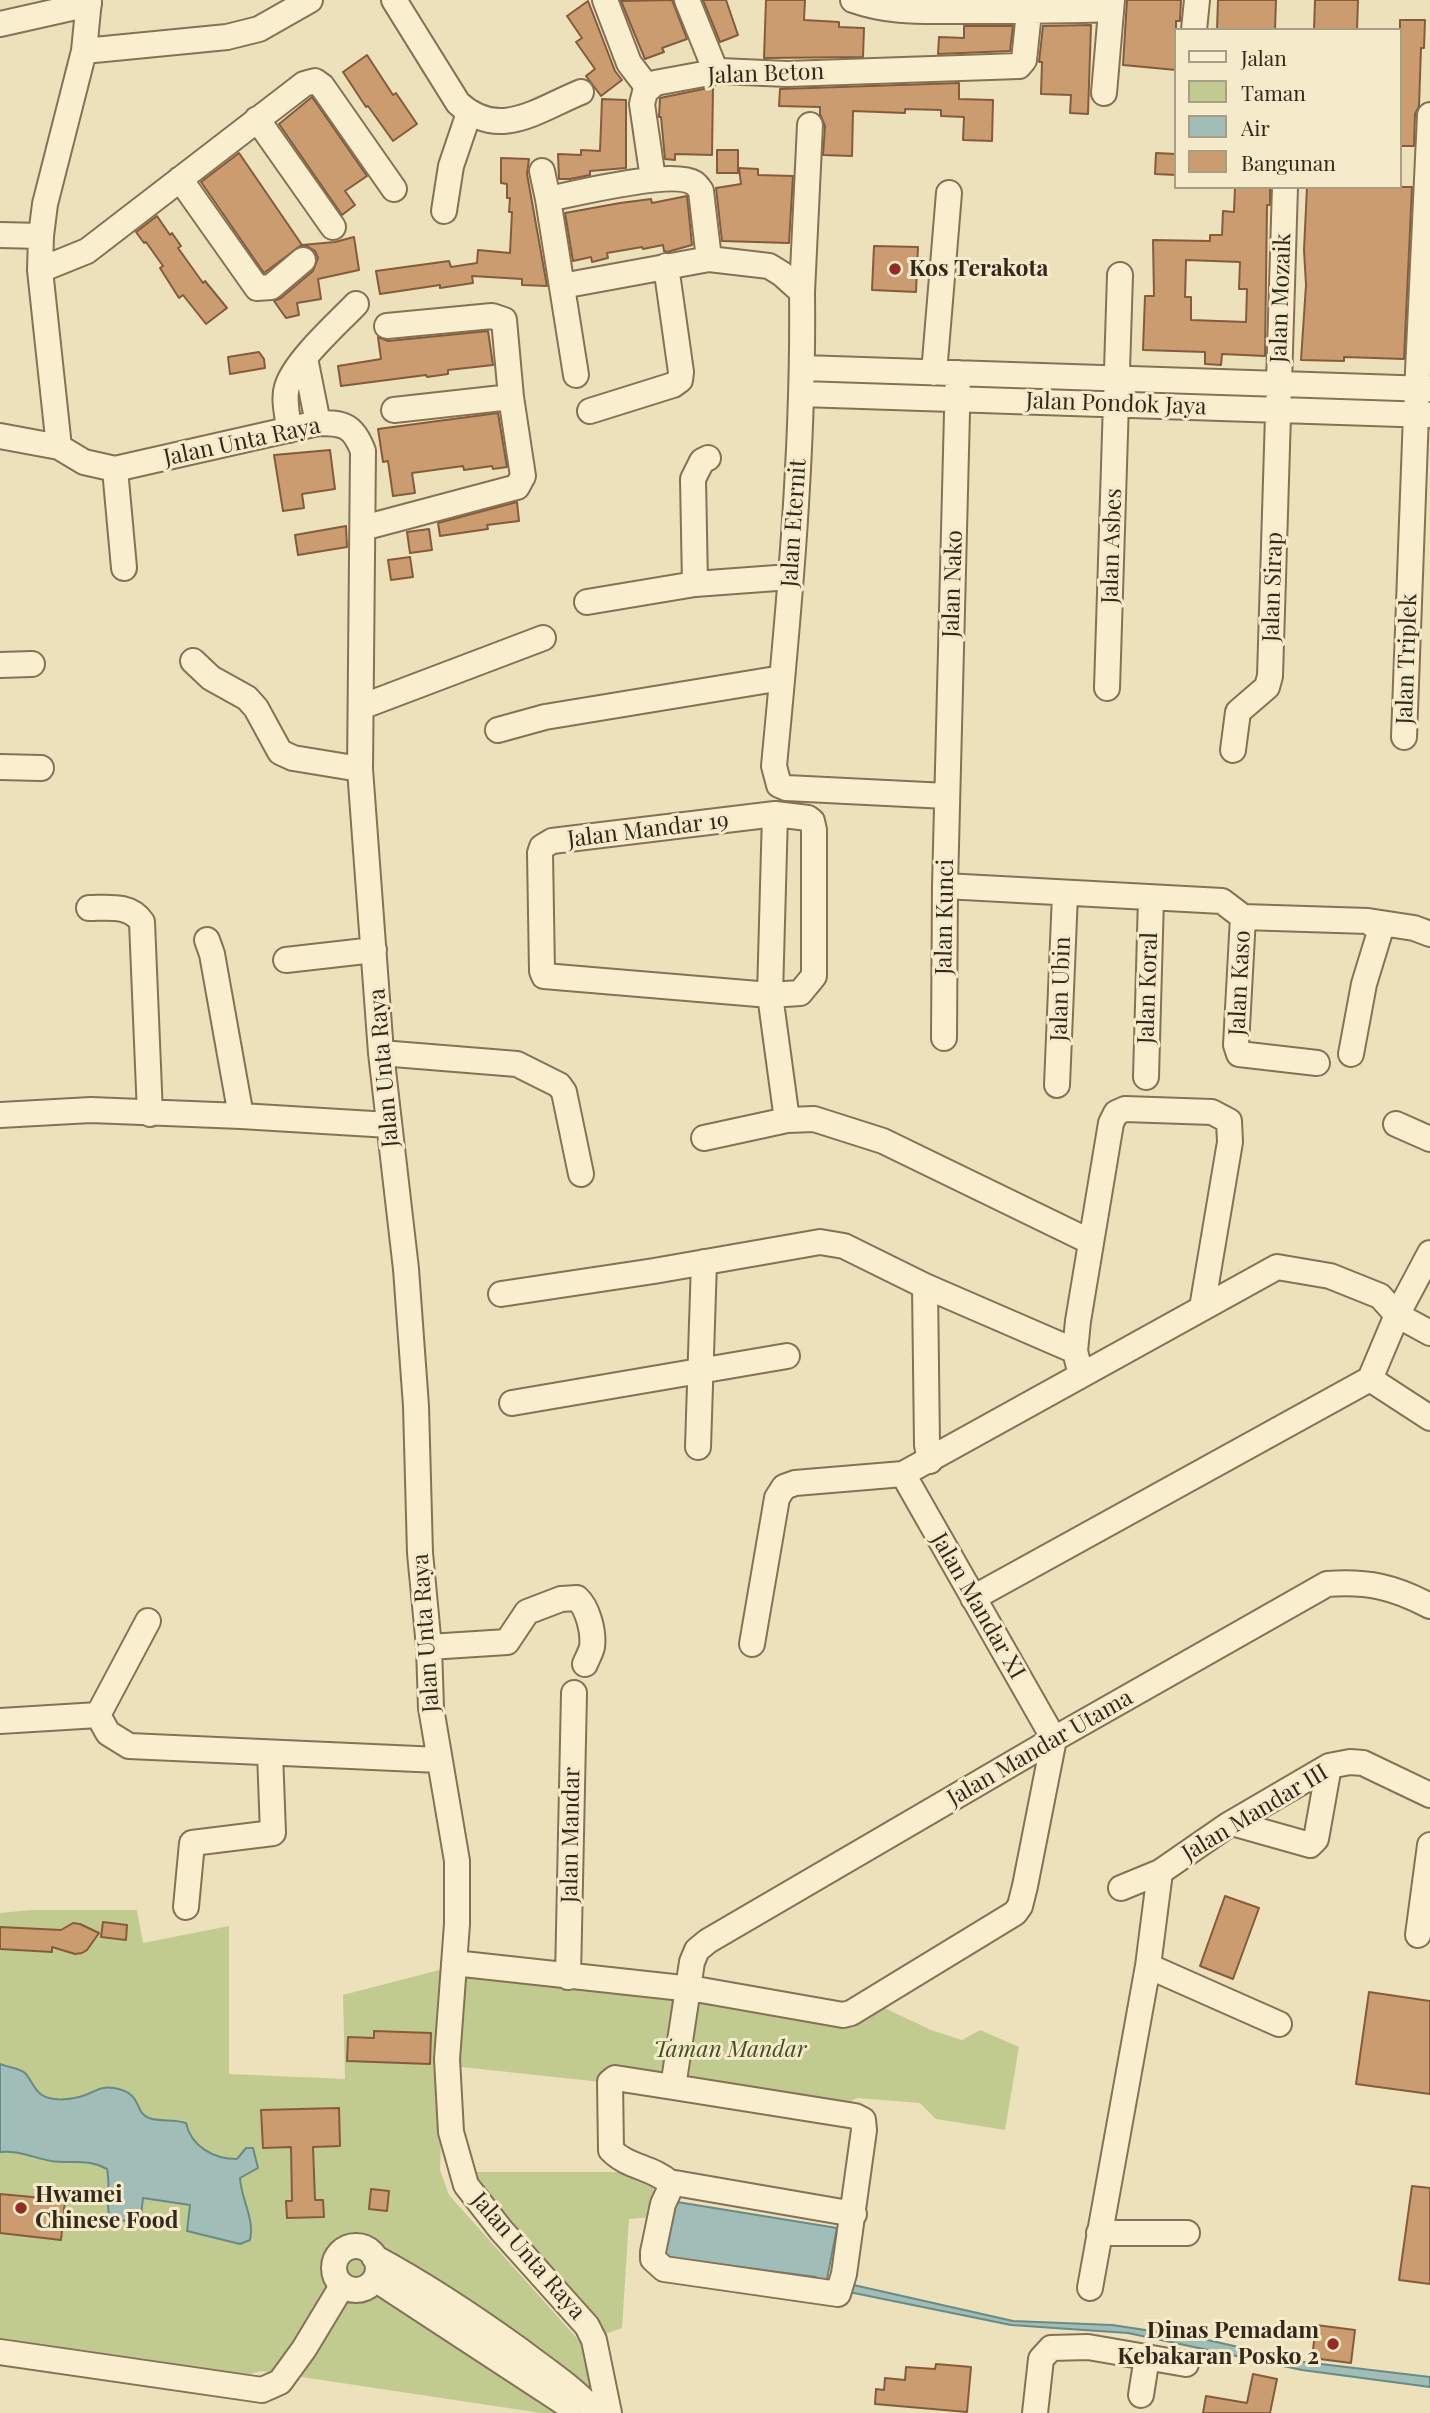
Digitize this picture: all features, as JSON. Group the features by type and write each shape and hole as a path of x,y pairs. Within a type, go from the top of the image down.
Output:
{"street":[{"path":"84,51 227,37 259,29 310,0"},
{"path":"394,0 458,103 469,113 502,123 518,119 580,92"},
{"path":"605,0 629,63 648,88 642,104 653,179"},
{"path":"687,0 716,72"},
{"path":"853,0 877,9 1029,12 1111,5 1104,93"},
{"path":"1194,28 1197,0"},
{"path":"0,24 89,2 84,51 45,204 41,236 40,270 59,447"},
{"name":"Jalan Beton","path":"648,88 655,83 716,72 787,74 1018,66 1024,60 1029,12"},
{"path":"40,270 86,251 304,84 315,81 323,86 394,189"},
{"path":"444,211 451,166 469,113"},
{"name":"Jalan Triplek","path":"1404,737 1423,414 1430,115"},
{"path":"257,120 333,227"},
{"path":"803,368 802,292 810,125"},
{"path":"542,171 576,375"},
{"path":"180,179 257,288 271,287 303,260"},
{"path":"548,199 653,179 683,179 694,183 701,191 709,259"},
{"name":"Jalan Mozaik","path":"1278,410 1285,189"},
{"name":"Jalan Nako","path":"947,796 958,399 946,373 949,193"},
{"path":"0,235 41,236"},
{"path":"769,266 804,246"},
{"path":"562,286 709,259 769,266 802,292"},
{"path":"590,411 673,385 680,380 666,266"},
{"name":"Jalan Asbes","path":"1107,688 1120,275"},
{"path":"289,430 286,389 305,358 356,304"},
{"path":"363,528 517,487 523,476 511,397 504,320 498,317 387,326"},
{"path":"305,358 318,424"},
{"name":"Jalan Pondok Jaya","path":"803,368 1424,389"},
{"name":"Jalan Eternit","path":"803,368 790,577 774,766 779,785 786,788 947,796"},
{"name":"Jalan Pondok Jaya","path":"802,394 1423,414"},
{"path":"394,410 511,397"},
{"name":"Jalan Sirap","path":"1233,750 1238,712 1267,687 1270,676 1278,410"},
{"name":"Jalan Unta Raya","path":"0,436 59,447 84,461 115,468 318,424 337,423 351,429 358,439 364,465 360,769 381,1053 406,1269 416,1406 419,1553 429,1647 430,1708 457,1860 457,1924 447,2080 451,2132 466,2185 587,2326 594,2340 608,2413"},
{"path":"695,584 693,479 702,461 708,457"},
{"path":"115,468 124,568"},
{"path":"587,602 695,584 790,577"},
{"path":"361,707 543,638"},
{"path":"193,662 211,678 247,698 256,708 281,752 293,758 360,769"},
{"path":"0,665 32,664"},
{"path":"498,730 545,717 782,678"},
{"path":"0,767 41,768"},
{"name":"Jalan Kunci","path":"944,1038 947,796"},
{"path":"775,814 770,995 787,1120"},
{"name":"Jalan Mandar 19","path":"775,814 802,815 812,821 814,976 800,993 770,995 544,975 542,847 552,841 775,814"},
{"path":"945,886 1222,901 1243,917 1368,921 1414,928 1430,934"},
{"name":"Jalan Ubin","path":"1057,1085 1065,894"},
{"name":"Jalan Koral","path":"1146,1077 1151,898"},
{"path":"89,908 124,909 138,916 142,922 150,1114"},
{"name":"Jalan Kaso","path":"1243,917 1236,1045 1240,1054 1317,1063"},
{"path":"1351,1054 1364,984 1379,935 1377,928 1368,921"},
{"path":"207,940 215,967 240,1116"},
{"path":"286,960 374,950"},
{"path":"381,1053 517,1064 559,1085 564,1092 581,1174"},
{"path":"1081,1376 1075,1351 1091,1242 1111,1123 1116,1113 1125,1109 1212,1112 1229,1121 1230,1142 1202,1308"},
{"path":"0,1115 91,1110 389,1125"},
{"path":"704,1138 787,1120 814,1119 883,1141 1091,1242"},
{"path":"1396,1124 1430,1139"},
{"path":"501,1294 820,1242 844,1246 925,1286 1075,1351"},
{"path":"698,1447 704,1262"},
{"path":"974,1598 1370,1380 1397,1315 1428,1262"},
{"path":"752,1644 777,1497 783,1487 795,1483 903,1474 1270,1269 1283,1267 1330,1276 1380,1296 1397,1315 1430,1333"},
{"path":"925,1286 927,1445 930,1461"},
{"path":"512,1403 787,1356"},
{"path":"1370,1380 1430,1418"},
{"name":"Jalan Mandar XI","path":"903,1474 1054,1738"},
{"name":"Jalan Mandar Utama","path":"673,2087 687,1989 697,1950 708,1941 1054,1738 1328,1584 1359,1582 1402,1591 1430,1606"},
{"path":"429,1647 507,1642 527,1612 561,1600 577,1598 585,1605 591,1630 592,1647 585,1664"},
{"path":"98,1715 148,1621"},
{"name":"Jalan Mandar","path":"568,1977 574,1693"},
{"path":"0,1721 98,1715"},
{"path":"98,1715 108,1734 129,1746 439,1760"},
{"path":"454,1963 687,1989 847,2014 1015,1913 1020,1906 1025,1886 1054,1738"},
{"path":"186,1908 192,1843 273,1832 270,1754"},
{"name":"Jalan Mandar III","path":"1121,1888 1160,1872 1232,1823 1329,1766 1350,1762 1363,1763 1430,1796"},
{"path":"1232,1823 1310,1844 1316,1839 1329,1766"},
{"path":"1418,1935 1430,1845"},
{"path":"1090,2288 1148,1966 1160,1872"},
{"path":"1148,1966 1279,2024"},
{"path":"669,2182 653,2252 653,2259 664,2269 838,2294 854,2214 863,2120 855,2116 615,2078 610,2082 609,2090 611,2150 620,2160 662,2175 669,2182 854,2214"},
{"path":"1099,2232 1186,2233"},
{"path":"375,2268 363,2289 348,2289 337,2280 334,2265 341,2252 355,2246 369,2251 375,2268 582,2413"},
{"path":"375,2268 435,2292 576,2391 596,2413"},
{"path":"0,2352 262,2390 280,2382 304,2349 342,2286"},
{"path":"1035,2413 1041,2359 1051,2348 1088,2347 1186,2364"},
{"path":"1141,2395 1147,2357"}],"green space":[{"path":"31,1910 137,1910 143,1943 229,1926 229,2074 345,2079 343,1995 447,1968 440,2170 449,2195 591,2354 605,2413 541,2413 262,2371 236,2373 0,2340 0,1913"},
{"name":"Taman Mandar","path":"449,1966 683,1995 666,2089 452,2066"},
{"name":"Taman Mandar","path":"685,1995 845,2019 872,2002 931,2030 962,2040 980,2030 1019,2047 1005,2130 936,2119 920,2103 857,2098 828,2114 669,2090"},
{"path":"454,2172 625,2172 654,2181 653,2217 629,2219 622,2328 597,2337"}],"water":[{"path":"0,2064 22,2071 39,2093 50,2098 75,2098 104,2088 123,2090 134,2098 144,2115 149,2118 186,2123 193,2138 204,2150 220,2157 237,2159 246,2148 253,2148 258,2168 240,2178 251,2224 250,2240 240,2244 187,2231 190,2205 143,2198 140,2224 127,2220 116,2222 110,2219 107,2169 86,2162 51,2161 20,2153 0,2152"},
{"path":"671,2201 837,2228 827,2279 1013,2321 1112,2325 1199,2338 1304,2362 1430,2377 1430,2387 1302,2370 1128,2333 1011,2325 844,2291 817,2284 816,2277 657,2256"}],"building":[{"path":"672,0 687,39 662,48 664,52 645,59 621,1"},
{"path":"703,0 726,0 738,35 720,42"},
{"path":"766,0 805,0 804,20 839,22 839,27 864,28 863,57 764,58"},
{"path":"1127,0 1181,0 1180,21 1176,21 1174,28 1174,70 1123,65"},
{"path":"1218,0 1276,0 1275,28 1217,28"},
{"path":"1315,0 1358,0 1357,28 1314,28"},
{"path":"588,1 615,71 622,80 601,96 586,76 595,69 576,42 582,38 567,16"},
{"path":"1400,20 1425,20 1414,146 1402,146"},
{"path":"1091,25 1088,114 1070,113 1071,95 1041,94 1042,62 1039,62 1043,26"},
{"path":"964,26 1013,26 1010,51 938,54 939,37 964,38"},
{"path":"367,55 393,95 396,93 417,124 393,141 343,72"},
{"path":"959,83 959,99 993,100 992,141 963,140 964,117 941,116 941,110 905,109 905,113 853,111 852,156 823,155 825,126 820,107 779,106 780,89"},
{"path":"713,87 712,155 675,154 675,160 665,159 659,117 660,98"},
{"path":"312,97 367,176 345,191 355,205 342,215 279,124"},
{"path":"602,99 626,100 626,168 590,171 590,175 559,179 558,154 581,155 581,150 600,151"},
{"path":"717,150 738,150 738,173 717,173"},
{"path":"239,153 302,245 354,237 359,270 318,279 321,299 297,303 299,315 286,318 274,301 313,271 318,258 315,251 307,246 300,246 264,273 201,182"},
{"path":"1156,153 1174,154 1174,175 1155,174"},
{"path":"501,158 529,159 527,174 547,286 522,285 522,279 472,276 473,283 380,294 376,271 449,261 451,267 477,263 478,250 510,253 512,212 509,212 507,184 501,183"},
{"path":"739,168 758,169 758,175 793,176 789,243 722,241 716,188 741,184"},
{"path":"1412,187 1404,359 1344,357 1344,361 1301,360 1306,285 1304,250 1307,189"},
{"path":"1235,189 1270,189 1270,205 1267,205 1265,356 1222,354 1221,365 1205,364 1205,352 1143,350 1145,296 1154,296 1153,240 1210,241 1210,235 1222,235 1223,211 1234,212","holes":["1186,260 1240,262 1239,289 1247,289 1246,322 1191,320 1191,297 1185,297"]},
{"path":"687,196 692,245 667,252 664,251 663,245 642,247 607,253 608,258 592,262 591,257 573,261 565,213 620,203 651,199 652,203"},
{"path":"157,216 181,246 178,248 203,283 205,281 227,308 206,324 183,295 179,298 160,268 163,266 136,232"},
{"name":"Kos Terakota","path":"874,246 918,247 916,292 872,290"},
{"path":"488,331 493,365 448,370 448,374 427,377 341,386 338,366 381,359 378,337 388,341"},
{"path":"259,352 264,359 265,368 230,374 228,357"},
{"path":"498,413 507,467 464,470 463,466 412,473 415,493 393,496 388,461 383,462 378,429"},
{"path":"330,450 335,489 302,494 304,508 283,511 274,455"},
{"path":"517,502 519,521 440,536 438,523"},
{"path":"346,526 347,547 298,555 295,535"},
{"path":"429,529 432,550 410,553 407,532"},
{"path":"410,557 413,577 391,580 388,560"},
{"path":"1225,1896 1259,1908 1233,1979 1200,1966"},
{"path":"103,1922 127,1925 126,1940 101,1937"},
{"path":"73,1923 99,1933 82,1953 75,1954 52,1947 52,1952 0,1949 0,1927 61,1930"},
{"path":"1369,1992 1430,2001 1430,2094 1356,2084"},
{"path":"374,2031 431,2033 430,2064 347,2061 348,2037 374,2038"},
{"path":"339,2108 340,2146 313,2147 315,2200 323,2200 324,2217 287,2218 286,2201 292,2201 291,2147 263,2148 261,2110"},
{"path":"1412,2186 1430,2188 1430,2284 1399,2280"},
{"path":"371,2189 389,2191 387,2211 369,2209"},
{"path":"0,2194 65,2200 61,2240 0,2233"},
{"name":"Dinas Pemadam Kebakaran Posko 2","path":"1316,2325 1355,2330 1351,2363 1312,2358"},
{"path":"936,2364 971,2367 967,2412 875,2404 876,2389 884,2390 885,2378 905,2380 906,2367 935,2369"},
{"path":"1253,2374 1277,2379 1270,2413 1203,2413 1206,2396 1247,2403"}],"place":[{"name":"Kos Terakota","path":"895,269"},
{"name":"Hwamei Chinese Food","path":"21,2208"},
{"name":"Dinas Pemadam Kebakaran Posko 2","path":"1333,2344"}]}
